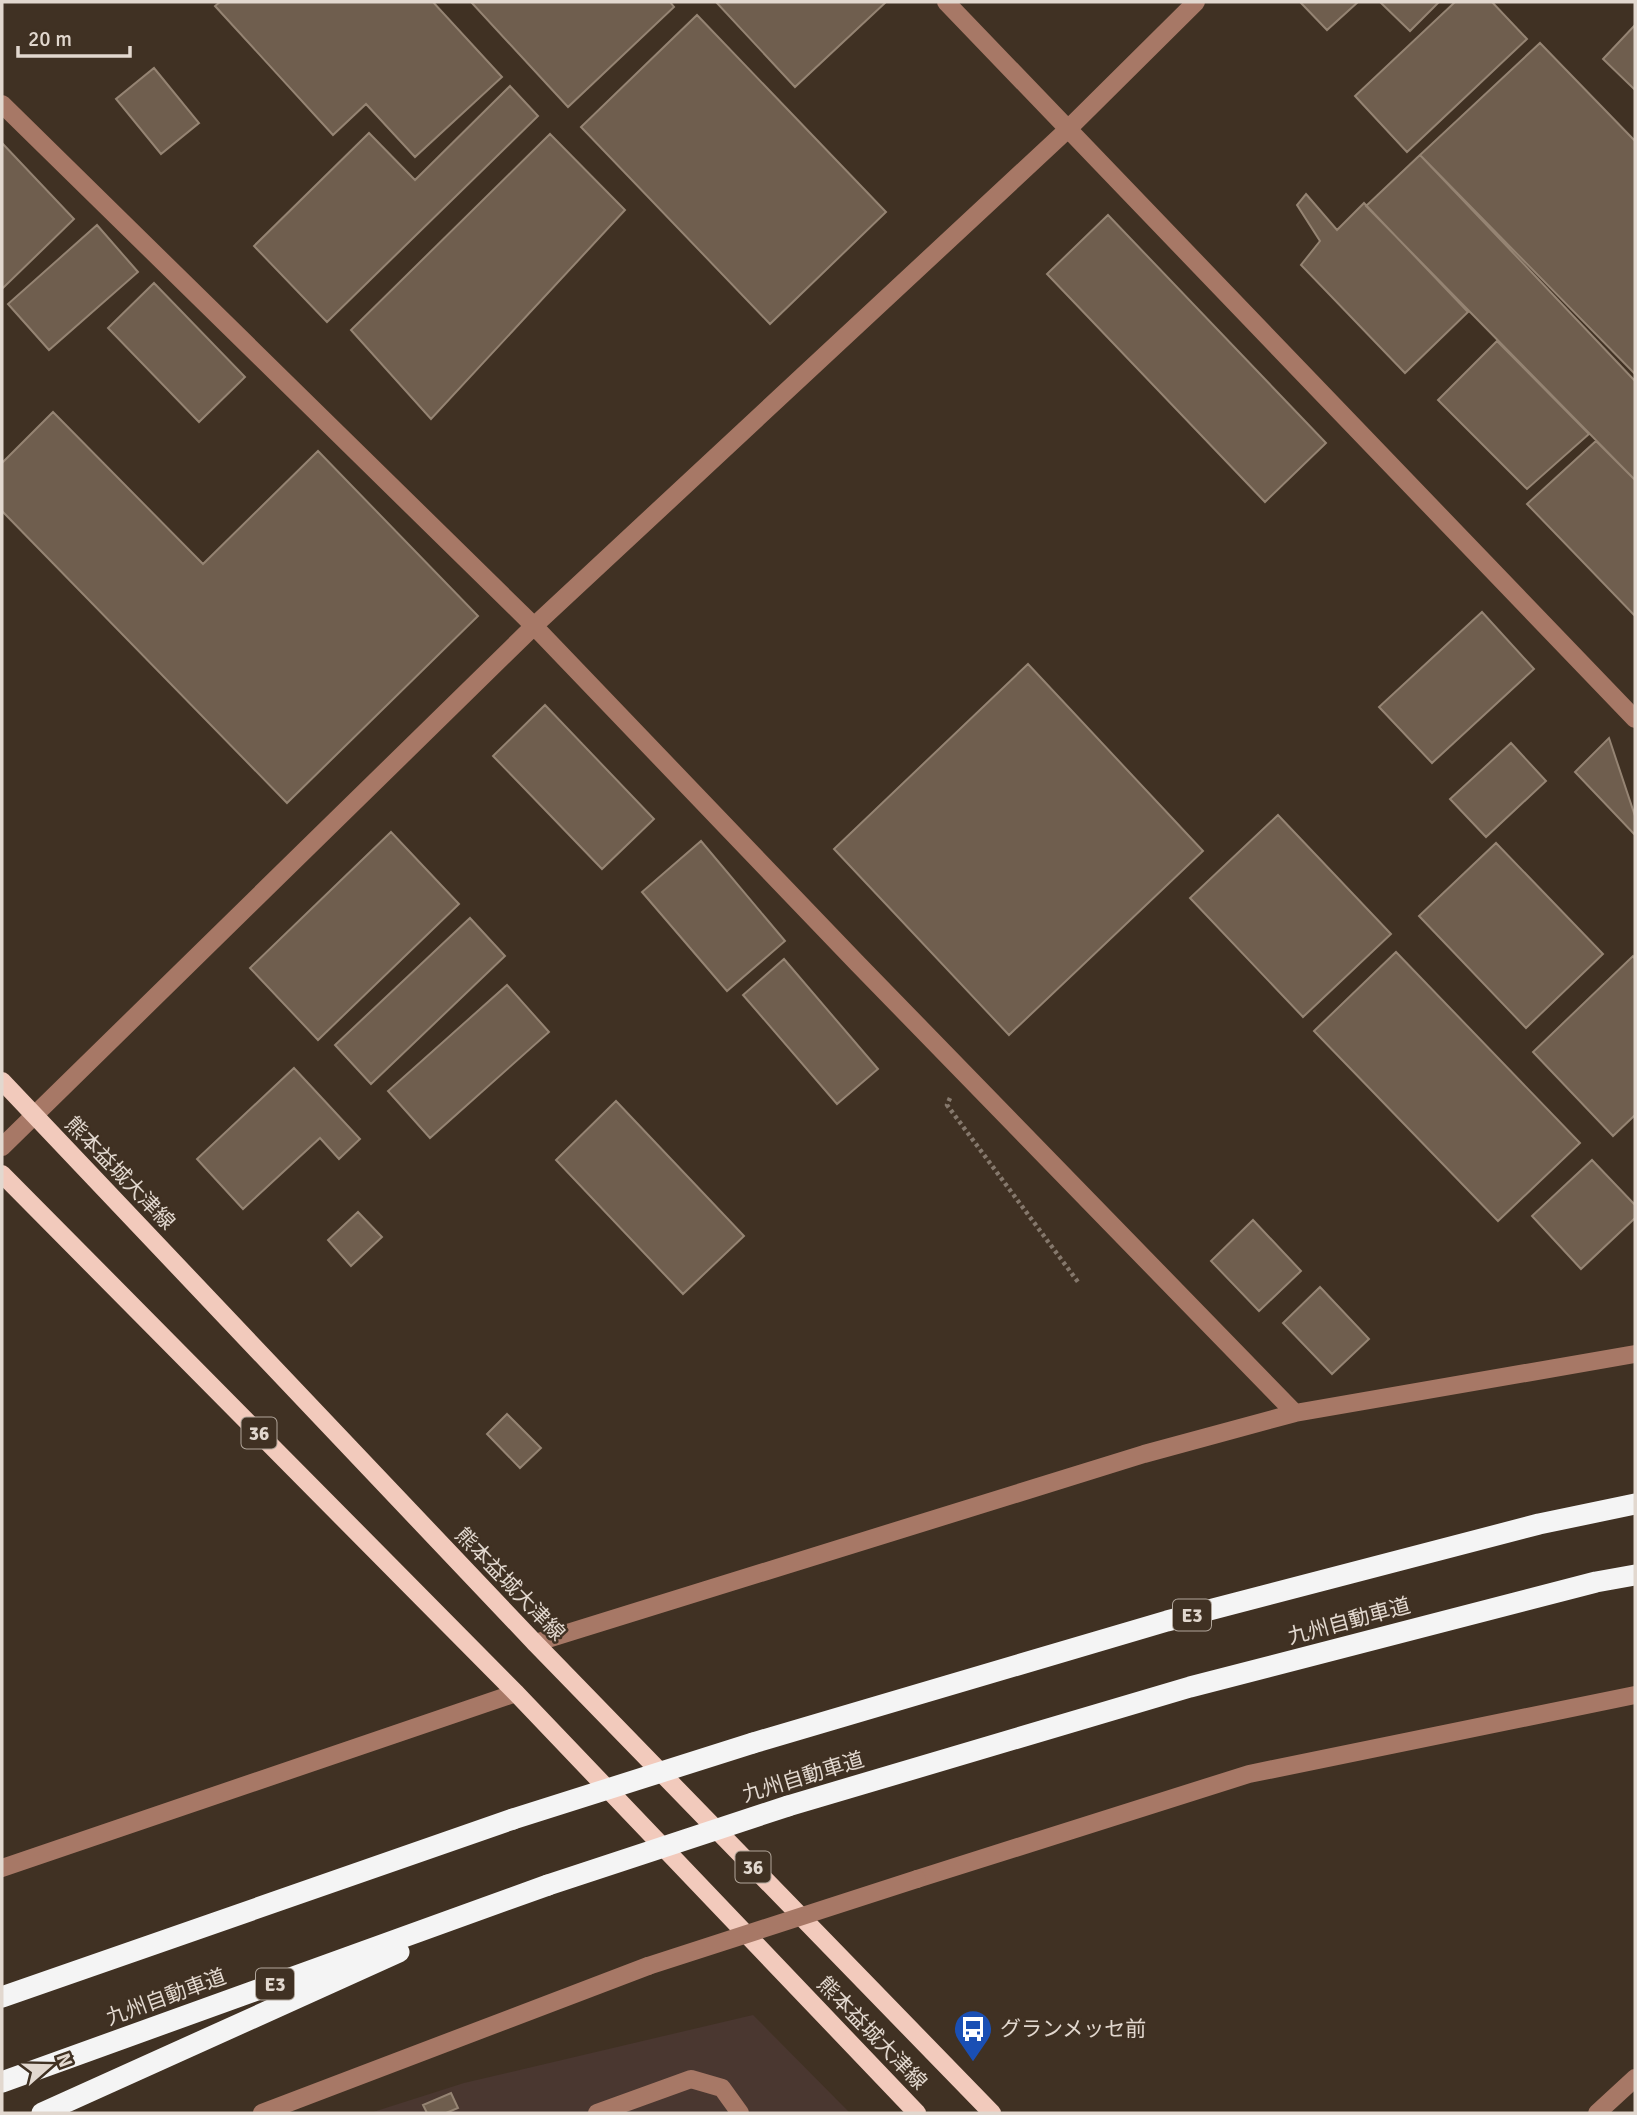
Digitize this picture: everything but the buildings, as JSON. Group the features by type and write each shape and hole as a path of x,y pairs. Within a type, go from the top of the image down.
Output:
{"highway":[{"name":"E3","path":"2,1997 513,1819 753,1743 1167,1621 1539,1524 1635,1504"},
{"name":"九州自動車道","path":"2,2082 548,1885 788,1806 1190,1687 1596,1582 1635,1575"},
{"path":"42,2113 548,1885"}],"main road":[{"name":"熊本益城大津線","path":"2,1081 535,1643 992,2113"},
{"name":"熊本益城大津線","path":"2,1174 516,1693 917,2113"}],"street":[{"path":"946,2 1635,719"},
{"path":"2,1147 534,626 1068,130 1196,2"},
{"path":"2,104 534,626 1295,1413"},
{"path":"535,1643 1144,1454 1295,1413 1635,1354"},
{"path":"2,1868 516,1693"},
{"path":"262,2113 648,1966 1249,1774 1635,1695"},
{"path":"1597,2113 1635,2078"},
{"path":"597,2113 691,2079 722,2088 740,2113"}],"path":[{"path":"962,1068 947,1105 1078,1282"}],"shaded area":[{"path":"753,2015 850,2113 370,2113 464,2083"}],"place":[{"name":"グランメッセ前","path":"973,2063"}]}
